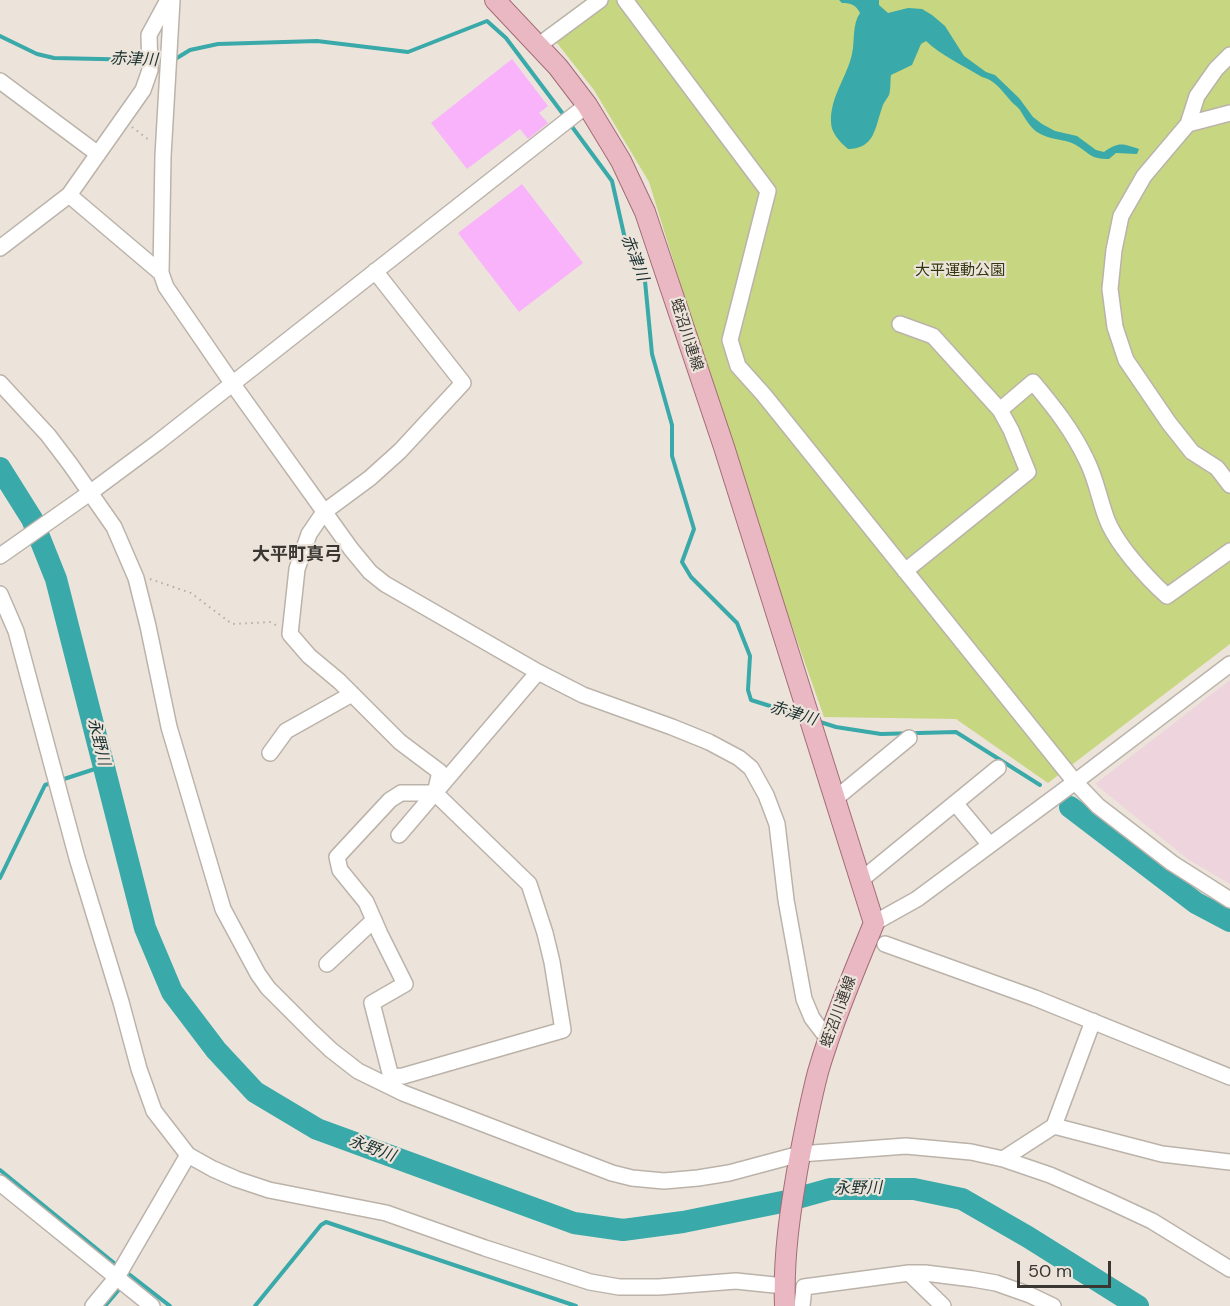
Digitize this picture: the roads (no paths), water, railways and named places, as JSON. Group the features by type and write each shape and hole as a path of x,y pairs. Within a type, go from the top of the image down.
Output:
{"main road":[{"name":"蛭沼川連線","path":"500,2 539,45 587,105 621,161 645,212 724,447 835,799"},
{"path":"835,799 874,923"},
{"name":"蛭沼川連線","path":"785,1306 788,1231 810,1103 844,995 874,923"}],"street":[{"path":"0,248 69,195 143,90 150,70 149,35 170,0"},
{"path":"170,0 161,273 166,287 324,512 370,572 385,584 538,672 583,695 672,726 709,742 740,758 751,768 766,795 777,824 786,900 804,999 812,1018 828,1040"},
{"path":"539,45 600,0"},
{"path":"625,0 768,191 730,340 738,366 764,395 1075,782 1098,806 1172,863 1230,900"},
{"path":"1230,55 1216,69 1197,96 1188,124 1144,176 1121,216 1114,250 1110,289 1115,327 1126,360 1162,414 1192,452 1223,468 1230,485"},
{"path":"0,81 98,154"},
{"path":"0,556 157,443 587,105"},
{"path":"1188,124 1230,113"},
{"path":"69,195 161,273"},
{"path":"375,271 463,383 400,452 370,478 324,512 309,534 297,569 290,634 309,656 339,681 400,742 440,772 435,793"},
{"path":"900,324 933,336 1000,411 1011,430 1028,472 905,571"},
{"path":"1000,411 1033,382 1073,433 1088,463 1106,520 1120,543 1152,582 1167,596 1230,550"},
{"path":"0,383 48,435 91,492 114,527 134,573 148,626 169,727 223,909 258,974 312,1032 358,1071 403,1093 612,1173 632,1178 681,1180 729,1173 800,1158 906,1146 971,1152 1003,1159 1050,1175 1152,1221 1230,1269"},
{"path":"0,594 16,631 77,858 118,991 139,1069 154,1111 188,1155 236,1179 280,1192 386,1213 590,1282 619,1287 659,1287 736,1281 785,1281"},
{"path":"874,923 917,899 1230,664"},
{"path":"399,835 538,672"},
{"path":"270,753 286,731 352,694"},
{"path":"835,799 909,738"},
{"path":"861,880 998,768"},
{"path":"401,793 435,793 529,884 550,952 563,1030 403,1076 391,1077 372,1003 405,984 374,920 366,902 340,870 337,857 390,800 401,793"},
{"path":"955,802 990,845"},
{"path":"327,963 374,920"},
{"path":"885,944 1035,998 1230,1077"},
{"path":"1003,1159 1054,1126 1093,1021"},
{"path":"1054,1126 1162,1154 1230,1162"},
{"path":"93,1306 117,1277 188,1155"},
{"path":"0,1184 152,1306"},
{"path":"802,1306 804,1287 909,1273 948,1275 996,1283 1053,1306"},
{"path":"909,1273 943,1306"}],"water":[{"path":"839,0 879,0 879,5 888,13 908,8 922,9 945,26 964,56 986,72 995,75 1042,124 1055,131 1077,136 1096,150 1104,152 1117,145 1125,145 1139,149 1137,154 1116,153 1109,159 1098,158 1076,145 1042,135 1027,122 1019,109 994,83 946,56 926,41 921,44 912,65 891,75 889,95 883,104 869,141 857,148 848,149 834,134 831,113 850,63 857,17 860,13 853,5 842,3"}],"waterway":[{"name":"赤津川","path":"172,61 190,50 218,44 317,41 408,52 487,21 506,38 566,118"},
{"name":"赤津川","path":"0,36 37,54 54,58 146,60"},
{"name":"赤津川","path":"570,124 612,181 627,248 645,281 652,354 672,425 672,456 694,529 682,562 691,577 737,623 750,656 748,690 751,700 802,716"},
{"name":"永野川","path":"0,468 32,519 56,579 145,928 172,992 216,1050 255,1092 317,1129 574,1223 623,1230 683,1222 787,1201 830,1189 914,1189 962,1199 1028,1237 1138,1306"},
{"name":"赤津川","path":"817,721 836,727 881,734 956,732 1040,785"},
{"path":"61,780 104,766"},
{"path":"0,878 45,785 54,782"},
{"name":"赤津川","path":"1070,807 1196,903 1230,921"},
{"path":"0,1170 119,1267"},
{"path":"255,1306 321,1225 326,1222 576,1306"},
{"path":"125,1271 170,1306"},
{"path":"105,1306 122,1286"}],"district":[{"name":"大平町真弓","path":"297,555"}],"park label":[{"name":"大平運動公園","path":"960,271"}]}
